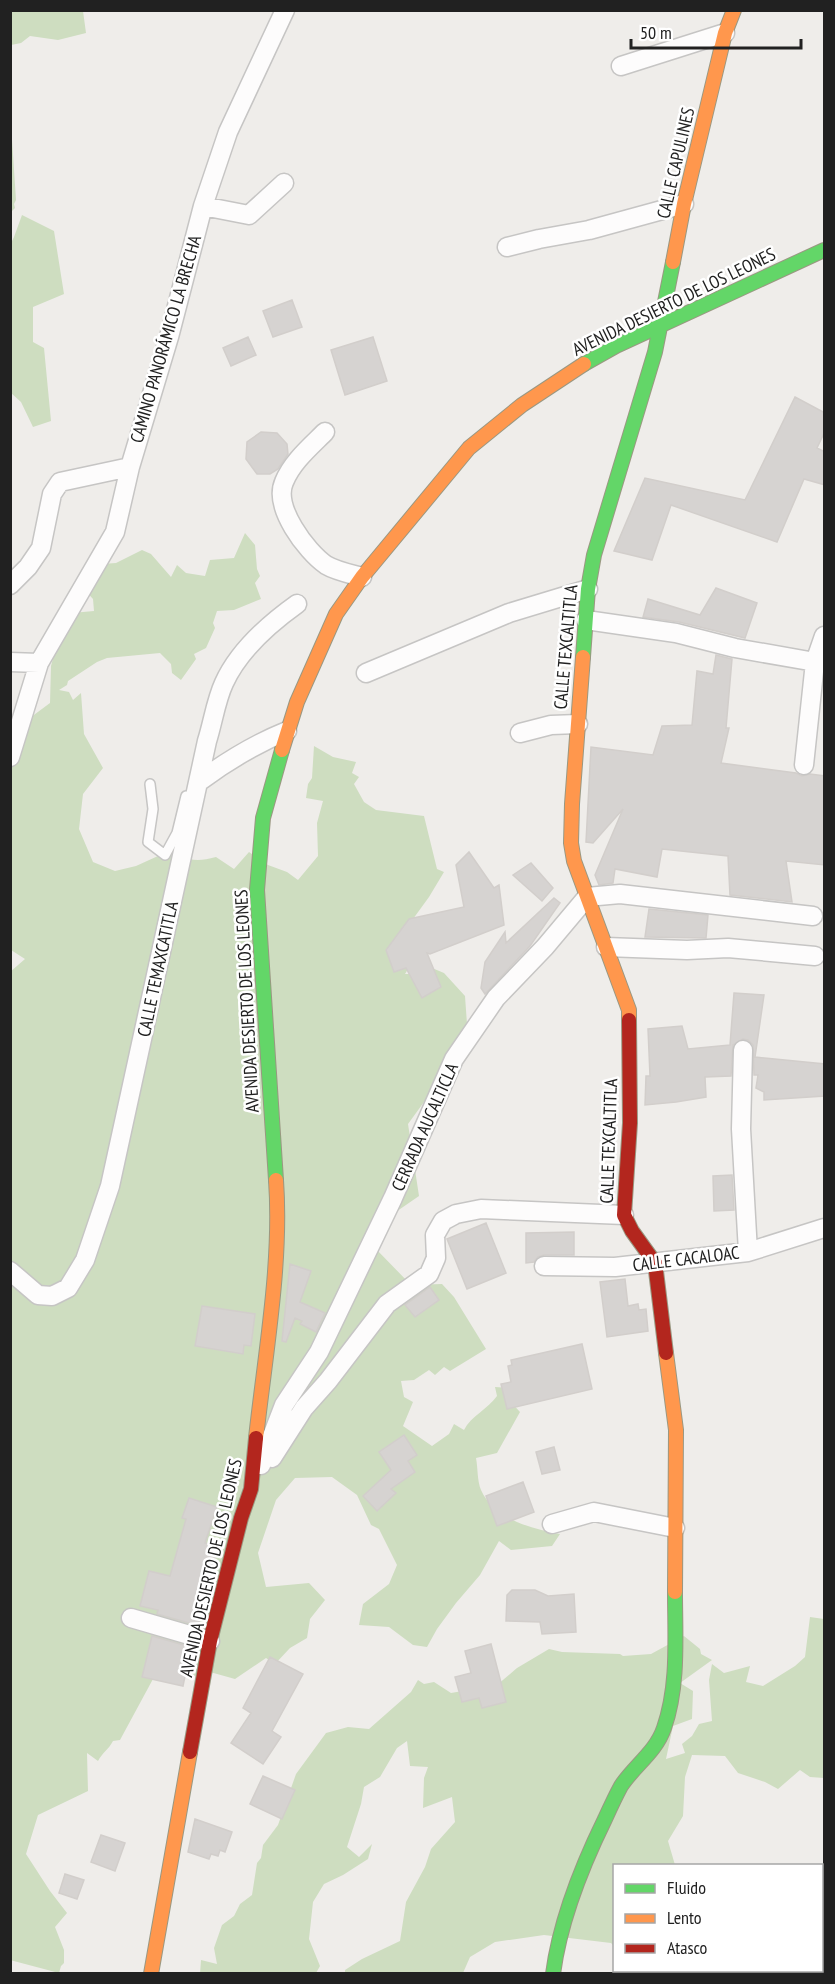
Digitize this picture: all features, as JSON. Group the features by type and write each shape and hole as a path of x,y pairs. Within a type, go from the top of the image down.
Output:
{"street":[{"name":"CAMINO PANORÁMICO LA BRECHA","path":"10,757 39,663 115,532 130,467 169,337 203,206 228,132 285,10"},
{"name":"CALLE CAPULINES","path":"660,326 684,204 725,33 734,10"},
{"path":"621,66 725,33"},
{"path":"203,206 249,215 284,183"},
{"path":"507,248 539,239 589,230 684,204"},
{"name":"AVENIDA DESIERTO DE LOS LEONES","path":"151,1974 210,1641 241,1518 251,1489 275,1264 278,1209 264,1026 257,890 263,818 286,730 336,614 416,509 476,441 522,405 583,364 616,346 825,250"},
{"name":"CALLE TEXCALTITLA","path":"553,1974 556,1951 571,1900 590,1850 622,1785 650,1754 664,1729 675,1677 676,1430 655,1263 632,1231 624,1215 630,1123 629,1010 586,897 574,861 572,843 572,804 588,589 594,555 655,352 660,326"},
{"path":"325,432 297,460 283,484 282,505 302,541 327,566 362,577"},
{"path":"10,585 28,567 41,548 52,494 60,482 130,467"},
{"path":"366,673 509,613 588,589"},
{"name":"CALLE TEMAXCATITLA","path":"10,1271 38,1295 52,1296 68,1288 85,1260 110,1186 207,741 224,683 237,662 271,622 297,604"},
{"path":"586,620 676,633 735,648 815,662"},
{"path":"804,765 815,662 825,636"},
{"path":"10,662 39,663"},
{"path":"519,733 550,725 578,724"},
{"path":"200,781 229,760 286,730"},
{"path":"586,897 620,894 813,916"},
{"name":"CERRADA AUCALTICLA","path":"251,1489 284,1405 319,1352 393,1198 454,1059 496,998 545,947 586,897"},
{"path":"606,946 687,950 728,948 815,956"},
{"path":"742,1050 741,1129 748,1252"},
{"path":"251,1489 304,1408 387,1305 429,1274 436,1258 435,1234 443,1221 456,1214 481,1209 624,1215"},
{"name":"CALLE CACALOAC","path":"544,1266 615,1267 748,1252 825,1228"},
{"path":"552,1524 594,1512 675,1528"},
{"path":"131,1618 210,1641"}],"lane":[{"path":"150,784 153,808 148,842 165,855 177,833 187,794 200,781"}],"green space":[{"path":"11,10 83,11 86,33 58,40 30,36 21,43 11,45"},
{"path":"11,124 16,200 15,208 11,212"},
{"path":"22,215 54,231 64,294 33,307 33,342 44,348 51,421 33,427 21,402 11,393 11,243"},
{"path":"245,533 255,545 257,569 260,576 255,583 261,599 234,610 217,611 213,623 215,628 206,648 194,654 196,659 181,680 172,673 171,664 160,653 107,658 68,681 67,685 59,690 69,692 73,700 81,693 84,734 103,768 83,794 79,829 93,862 115,871 136,866 158,856 163,846 188,859 200,860 216,857 234,869 249,852 268,865 287,872 298,880 318,856 317,823 323,801 306,798 308,784 312,778 314,746 333,757 356,762 352,773 359,777 354,784 364,802 376,810 424,816 437,869 444,872 397,941 412,963 405,974 432,968 444,973 465,996 469,1052 424,1102 408,1124 419,1196 390,1216 375,1248 411,1285 442,1284 454,1297 486,1349 450,1371 444,1367 435,1375 429,1370 414,1380 401,1381 404,1397 413,1402 403,1426 432,1446 449,1434 454,1424 464,1430 497,1396 495,1387 511,1388 508,1399 520,1412 497,1453 476,1458 481,1490 487,1500 504,1515 526,1526 560,1534 552,1546 511,1550 499,1541 480,1575 456,1603 427,1647 413,1645 389,1627 359,1625 363,1604 389,1584 397,1565 379,1529 371,1525 357,1495 332,1477 295,1478 276,1500 258,1553 266,1587 309,1583 325,1600 310,1619 307,1638 290,1648 275,1664 266,1658 235,1679 210,1672 194,1676 153,1679 120,1740 113,1741 98,1761 87,1753 88,1791 38,1815 26,1854 67,1913 55,1927 64,1950 64,1963 59,1973 10,1960 10,972 25,959 11,950 11,732 50,703 51,666 56,632 72,613 94,611 93,599 83,588 102,564 116,563 142,550 151,554 171,577 177,565 186,573 205,576 210,560 234,558"},
{"path":"810,1617 824,1619 824,1778 810,1777 800,1770 778,1789 738,1773 725,1756 692,1755 685,1777 683,1816 668,1841 675,1864 613,1864 613,1945 544,1935 495,1942 470,1957 463,1973 345,1973 345,1970 362,1959 400,1941 406,1902 425,1867 431,1849 455,1822 452,1797 423,1808 424,1778 428,1767 410,1766 407,1741 397,1748 380,1777 364,1787 347,1847 359,1857 372,1844 368,1859 324,1884 313,1902 309,1939 320,1966 316,1973 200,1974 201,1960 217,1964 214,1948 222,1925 234,1916 240,1904 252,1895 257,1863 261,1858 263,1845 278,1825 296,1774 326,1733 348,1727 369,1729 411,1692 418,1680 424,1684 434,1682 451,1693 497,1685 517,1668 549,1649 623,1656 651,1654 684,1636 700,1649 701,1654 712,1660 680,1683 693,1691 692,1719 673,1726 666,1759 685,1753 682,1744 692,1736 699,1724 712,1721 709,1680 712,1664 724,1673 750,1666 746,1682 763,1686 805,1657"}],"building":[{"path":"292,300 302,327 273,337 263,311"},
{"path":"248,337 256,355 231,366 223,348"},
{"path":"373,337 387,381 345,395 331,350"},
{"path":"795,397 825,413 825,431 817,448 825,452 825,485 804,479 777,542 671,505 652,560 614,551 645,478 745,500"},
{"path":"261,432 277,433 287,444 288,454 278,469 270,474 257,474 246,459 247,442"},
{"path":"716,588 757,603 745,638 679,622 643,617 648,599 700,615"},
{"path":"716,655 732,659 726,728 729,728 721,763 796,773 802,776 810,774 825,776 825,865 786,861 792,902 730,895 728,856 662,849 657,877 615,869 613,883 599,885 595,875 623,809 593,843 586,842 591,747 653,755 662,726 692,725 697,671 713,674"},
{"path":"469,852 494,888 499,885 504,925 430,954 427,953 441,987 422,998 406,968 394,972 386,950 409,919 464,907 456,865"},
{"path":"531,863 553,888 542,901 513,875"},
{"path":"554,898 560,903 530,946 485,994 481,988 485,962 505,932 506,943"},
{"path":"649,909 708,915 706,938 645,937"},
{"path":"734,993 764,995 755,1057 825,1064 825,1096 764,1100 764,1092 756,1088 758,1075 754,1075 753,1045 743,1039 733,1045 731,1076 705,1077 706,1097 645,1105 646,1076 650,1076 648,1029 682,1026 688,1049 730,1045"},
{"path":"732,1175 734,1210 714,1211 713,1176"},
{"path":"486,1223 506,1273 467,1289 447,1239"},
{"path":"574,1232 574,1255 544,1255 538,1257 534,1262 526,1263 526,1233"},
{"path":"290,1264 311,1271 300,1302 325,1313 316,1332 300,1324 302,1321 295,1318 286,1342 282,1341"},
{"path":"625,1279 628,1306 638,1304 639,1310 646,1309 648,1331 607,1337 600,1282"},
{"path":"430,1287 439,1300 415,1317 405,1305"},
{"path":"202,1306 255,1314 251,1346 244,1345 243,1354 195,1346"},
{"path":"582,1344 592,1389 507,1409 501,1384 511,1382 508,1366 512,1365 511,1360"},
{"path":"404,1435 417,1455 408,1461 415,1472 391,1489 396,1493 377,1511 363,1496 391,1470 379,1452"},
{"path":"554,1447 560,1470 542,1474 536,1452"},
{"path":"523,1482 534,1512 497,1526 486,1496"},
{"path":"189,1498 217,1507 205,1543 218,1546 199,1624 196,1625 157,1614 158,1610 140,1606 149,1571 170,1576 186,1519 182,1518"},
{"path":"512,1590 535,1590 548,1596 574,1594 576,1632 542,1634 540,1622 506,1621 507,1595"},
{"path":"152,1636 191,1647 183,1686 142,1677"},
{"path":"491,1644 506,1702 482,1708 479,1698 462,1702 455,1677 471,1673 465,1651"},
{"path":"270,1657 303,1674 272,1731 281,1737 263,1764 231,1743 251,1713 243,1708"},
{"path":"263,1776 295,1790 282,1819 250,1804"},
{"path":"195,1819 232,1832 225,1852 220,1850 218,1856 211,1854 209,1859 188,1852"},
{"path":"101,1835 125,1843 115,1871 91,1862"},
{"path":"65,1874 84,1880 77,1899 59,1893"}],"traffic: fast":[{"path":"584,364 616,346 824,250"},
{"path":"583,657 588,589 594,555 655,352 673,262"},
{"path":"276,1180 257,890 263,818 282,750"},
{"path":"553,1974 566,1914 596,1838 621,1786 656,1744 664,1728 674,1678 675,1592"}],"traffic: slow":[{"path":"673,262 684,204 725,33 734,10"},
{"path":"282,750 297,702 336,614 362,577 469,448 522,405 584,364"},
{"path":"583,657 571,843 574,861 629,1010 629,1020"},
{"path":"256,1438 275,1276 276,1180"},
{"path":"666,1353 676,1430 675,1592"},
{"path":"151,1974 190,1752"}],"traffic: jam":[{"path":"629,1020 630,1123 624,1215 632,1231 655,1263 666,1353"},
{"path":"190,1752 210,1641 241,1518 251,1489 256,1438"}]}
